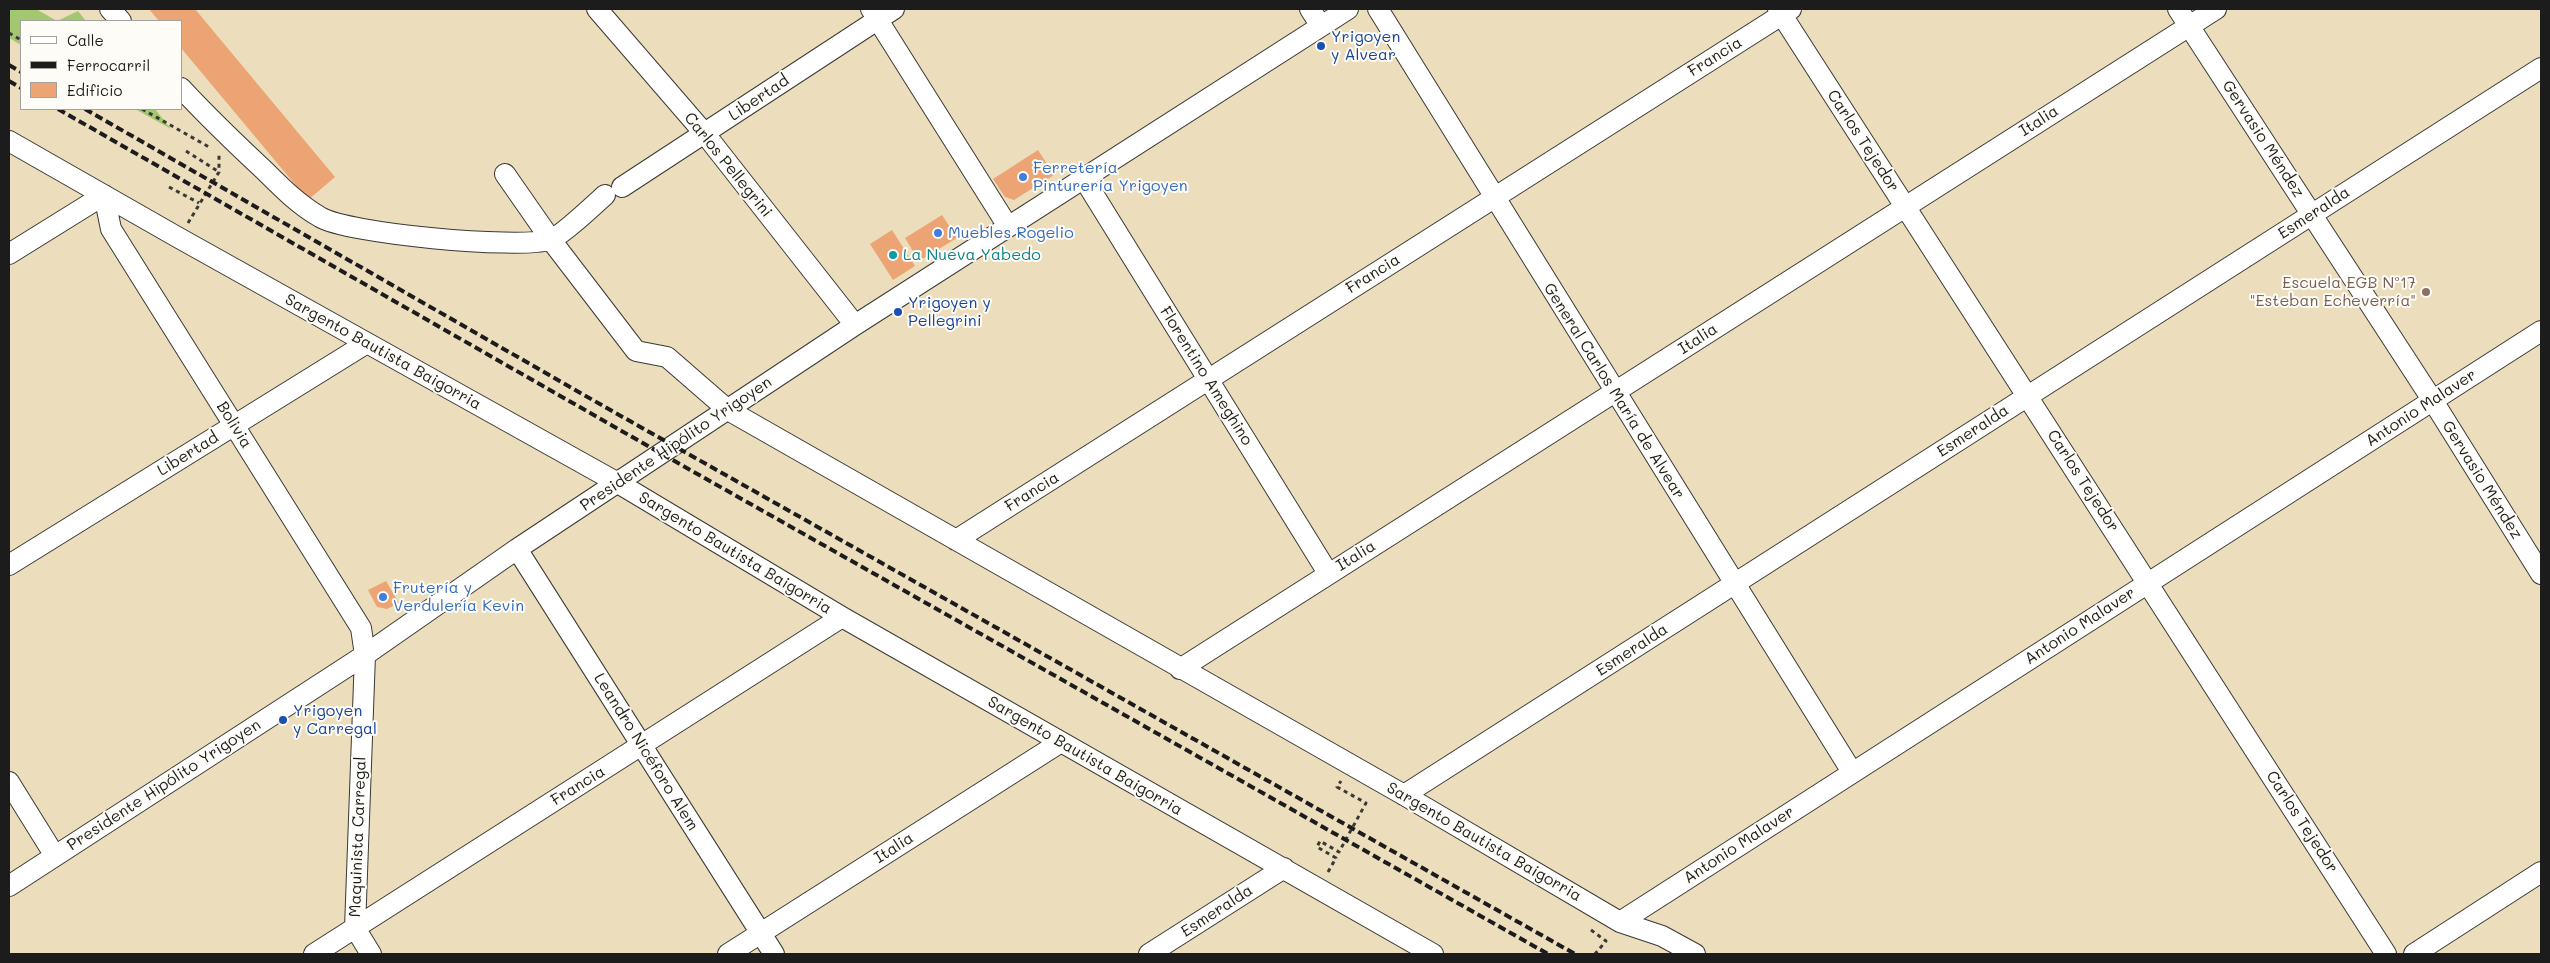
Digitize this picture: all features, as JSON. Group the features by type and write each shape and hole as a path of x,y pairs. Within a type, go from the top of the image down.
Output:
{"street":[{"path":"110,9 120,20"},
{"name":"Carlos Pellegrini","path":"597,9 705,134 855,325"},
{"path":"1310,9 1321,26"},
{"name":"Presidente Hipólito Yrigoyen","path":"9,886 365,655 517,549 855,325 1348,9"},
{"name":"General Carlos María de Alvear","path":"1378,9 1852,772"},
{"name":"Gervasio Méndez","path":"2178,9 2433,401 2541,574"},
{"name":"Italia","path":"1180,669 2216,9"},
{"name":"Francia","path":"956,540 1784,11"},
{"name":"Carlos Tejedor","path":"1784,11 1906,206 2386,954"},
{"path":"881,12 1007,226"},
{"name":"Libertad","path":"551,240 614,191 705,134 881,12"},
{"name":"Esmeralda","path":"1404,795 2541,68"},
{"path":"182,89 294,199 322,219 393,234 524,242 551,240"},
{"name":"Sargento Bautista Baigorria","path":"9,141 618,483 842,617 1433,954"},
{"name":"Sargento Bautista Baigorria","path":"506,174 551,240 636,352 667,357 728,410 1404,795 1620,922 1662,936 1695,954"},
{"name":"Florentino Ameghino","path":"1084,179 1328,573"},
{"path":"9,254 104,195"},
{"name":"Bolivia","path":"104,195 111,229 361,628 365,655"},
{"name":"Antonio Malaver","path":"1620,922 2541,332"},
{"name":"Libertad","path":"9,565 367,343"},
{"name":"Leandro Nicéforo Alem","path":"517,549 774,954"},
{"name":"Francia","path":"314,954 842,617"},
{"name":"Maquinista Carregal","path":"365,655 355,928 371,954"},
{"name":"Italia","path":"728,954 1061,742"},
{"path":"9,782 55,856"},
{"name":"Esmeralda","path":"1149,954 1284,868"},
{"path":"2414,954 2541,872"}],"path":[{"path":"9,33 20,39"},
{"path":"144,110 210,147"},
{"path":"186,151 219,172"},
{"path":"179,238 219,172 218,152"},
{"path":"170,187 199,203"},
{"path":"1319,888 1336,858 1316,847 1320,841 1339,852 1366,803 1337,786 1340,781 1348,785"}],"green space":[{"path":"9,9 36,9 55,20 20,20 20,44 9,38"},
{"path":"78,11 85,20 59,20"},
{"path":"137,110 156,110 171,129"}],"building":[{"path":"149,9 195,9 335,177 308,200 182,49 182,20 158,20"},
{"name":"Ferretería Pinturería Yrigoyen","path":"1038,150 1054,175 1014,200 1005,197 993,179"},
{"name":"Muebles Rogelio","path":"942,215 957,238 919,261 905,238"},
{"name":"La Nueva Yabedo","path":"892,230 915,266 893,280 870,244"},
{"name":"Frutería y Verdulería Kevin","path":"386,581 399,603 387,609 377,607 368,590"}],"railway":[{"path":"9,65 20,71"},
{"path":"9,81 20,87"},
{"path":"60,110 662,454 1548,954"},
{"path":"87,110 605,407 1575,954"}],"place":[{"name":"Yrigoyen y Alvear","path":"1321,46"},
{"name":"Ferretería Pinturería Yrigoyen","path":"1023,177"},
{"name":"Muebles Rogelio","path":"938,233"},
{"name":"La Nueva Yabedo","path":"893,255"},
{"name":"Escuela EGB Nº17 \"Esteban Echeverría\"","path":"2426,292"},
{"name":"Yrigoyen y Pellegrini","path":"898,312"},
{"name":"Frutería y Verdulería Kevin","path":"383,597"},
{"name":"Yrigoyen y Carregal","path":"283,720"}]}
